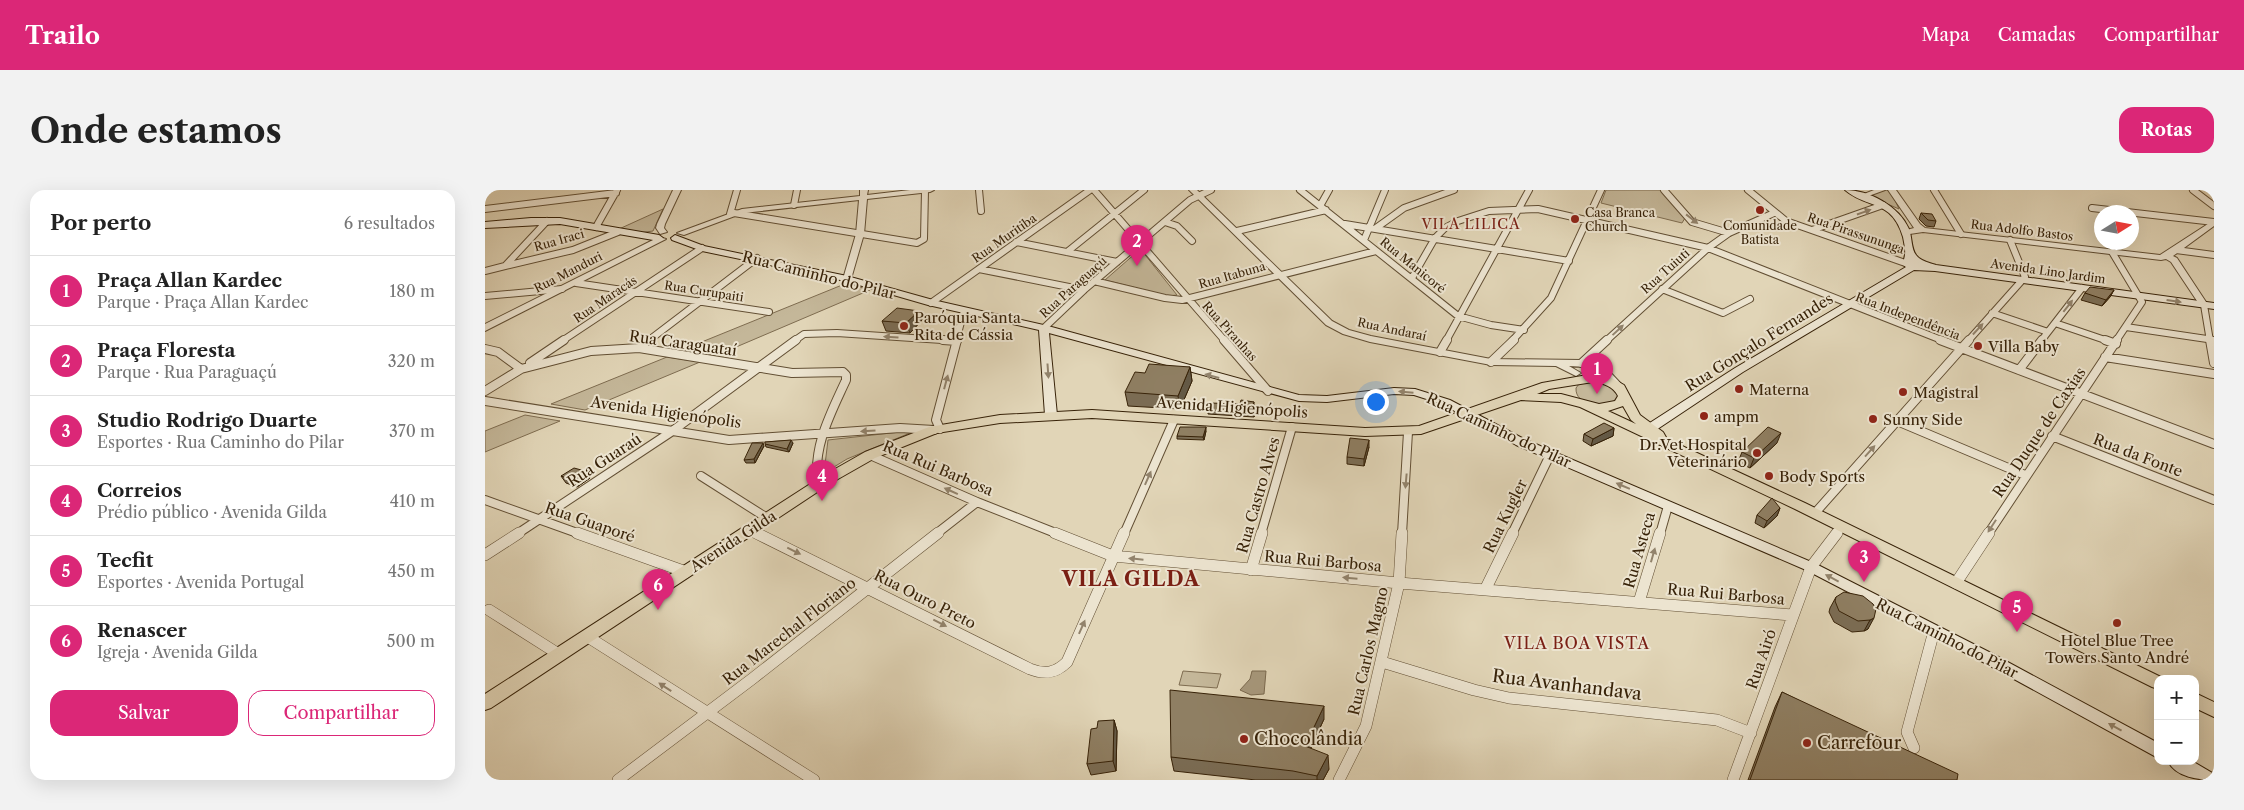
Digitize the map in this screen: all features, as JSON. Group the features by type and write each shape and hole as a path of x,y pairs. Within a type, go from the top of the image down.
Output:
{"main road":[{"path":"1849,190 1883,206 1899,217 1906,233 1909,260"},
{"path":"485,226 547,221 596,227 636,235 661,236 678,234"},
{"name":"Rua Caminho do Pilar","path":"678,234 702,248 757,258 847,279 931,303 1044,328 1268,391 1313,400 1378,392 1415,392 1430,396 1468,413 1512,438 1811,567 2154,749"},
{"name":"Avenida Lino Jardim","path":"1909,260 1935,268 2209,306"},
{"name":"Rua Gonçalo Fernandes","path":"1886,281 1909,260"},
{"name":"Rua Gonçalo Fernandes","path":"1649,429 1739,370 1886,281 1912,267 1935,268"},
{"path":"1044,328 1051,415"},
{"path":"1663,442 1658,435 1631,413 1622,392 1610,382 1597,378 1575,377 1571,393 1584,405 1815,514 2154,680"},
{"name":"Avenida Higienópolis","path":"937,429 1000,419 1092,414 1365,432 1408,432 1435,426 1575,377"},
{"path":"1584,405 1599,408 1611,407 1620,403 1622,392"},
{"name":"Avenida Higienópolis","path":"1518,397 1556,397 1584,405"},
{"path":"1629,426 1641,430 1649,429"},
{"name":"Avenida Gilda","path":"485,703 818,485 870,455 937,429"},
{"path":"2199,702 2214,710"},
{"path":"2183,765 2210,780"}],"street":[{"path":"661,236 661,224 677,190"},
{"path":"732,213 737,190"},
{"path":"794,205 797,190"},
{"path":"732,213 921,243 924,239 925,190"},
{"path":"678,234 732,213 864,194 930,190"},
{"path":"979,190 981,211"},
{"name":"Rua Muritiba","path":"931,303 1090,190"},
{"name":"Rua Piranhas","path":"1094,190 1268,391"},
{"path":"1067,252 1144,190"},
{"name":"Rua Paraguaçú","path":"1044,328 1084,290 1165,222 1196,192 1211,190"},
{"name":"Rua Manicoré","path":"1300,190 1458,316 1491,325 1524,330"},
{"path":"1237,231 1323,208 1329,190"},
{"path":"1364,240 1385,190"},
{"path":"1376,228 1404,208 1454,190"},
{"path":"1440,352 1458,316 1529,190"},
{"path":"1491,362 1524,330 1551,298 1601,190"},
{"path":"1664,190 1692,222 1729,233"},
{"name":"Rua Pirassununga","path":"1748,190 1786,221 1909,260"},
{"path":"1863,196 1881,190"},
{"path":"1892,190 1920,228"},
{"path":"1934,190 1961,234"},
{"path":"2193,190 2214,206"},
{"path":"485,209 616,191"},
{"path":"596,227 616,191"},
{"name":"Rua Andaraí","path":"1196,192 1329,323 1346,332 1370,339 1491,362 1582,363"},
{"path":"847,279 860,234 864,194"},
{"path":"1812,230 1883,206 1899,213 1920,228"},
{"name":"Rua Independência","path":"1412,278 1435,238 1447,228 1469,217 1519,208 1545,210 1708,248 1848,305 2214,444"},
{"path":"2092,208 2214,222"},
{"name":"Rua Tuiuti","path":"1582,363 1708,248 1729,233 1774,213"},
{"path":"505,266 547,221"},
{"path":"1165,222 1177,226 1191,241"},
{"path":"2214,222 2167,256 2174,260 2209,306 2214,364"},
{"path":"1345,224 1569,261"},
{"name":"Rua Adolfo Bastos","path":"1906,233 1920,228 2161,258 2167,256"},
{"name":"Rua Iraci","path":"485,271 573,250 618,232"},
{"name":"Rua Manduri","path":"485,328 661,236"},
{"path":"1815,514 1960,348 2025,277 2010,240"},
{"path":"1016,242 1117,262"},
{"name":"Rua Maracás","path":"485,392 702,248"},
{"path":"2176,250 2214,255"},
{"name":"Rua Itabuna","path":"1094,282 1165,298 1187,299 1279,274 1291,273 1377,251"},
{"path":"2111,252 2139,296"},
{"path":"639,348 757,258"},
{"path":"979,269 1084,290"},
{"name":"Rua Curupaiti","path":"576,282 769,312"},
{"path":"1662,288 1723,313 1750,299"},
{"path":"2019,370 2082,288"},
{"path":"485,296 562,289"},
{"name":"Rua Duque de Caxias","path":"1956,583 2025,476 2105,357 2116,344 2142,302 2139,296"},
{"path":"937,429 936,420 964,311"},
{"path":"1992,314 2048,332"},
{"path":"2055,323 2116,344"},
{"path":"2126,327 2212,339"},
{"path":"760,368 807,333 957,340"},
{"name":"Rua Caraguataí","path":"521,368 591,351 639,348 798,373 843,372 846,380 823,434"},
{"path":"485,349 498,352 521,368"},
{"path":"2105,357 2214,374"},
{"path":"1575,377 1582,363 1607,374 1622,392"},
{"name":"Rua Andaraí","path":"1551,364 1562,366 1575,377"},
{"name":"Rua Guaraú","path":"485,555 671,432 760,368"},
{"name":"Rua Piranhas","path":"1237,383 1252,372"},
{"name":"Avenida Higienópolis","path":"485,402 729,440 900,428 937,429"},
{"path":"1113,556 1174,420"},
{"path":"1897,421 2025,476"},
{"name":"Rua Castro Alves","path":"1251,570 1292,427"},
{"name":"Rua Carlos Magno","path":"1339,780 1366,726 1399,582 1409,448 1408,432"},
{"path":"818,485 816,478 819,446 823,434"},
{"name":"Rua da Fonte","path":"2052,436 2214,500"},
{"name":"Rua Rui Barbosa","path":"870,455 977,502 1113,556 1251,570 1792,615"},
{"name":"Rua Kugler","path":"1485,590 1551,455"},
{"path":"701,476 767,518"},
{"name":"Rua Guaporé","path":"485,500 686,572"},
{"name":"Rua Marechal Floriano","path":"618,780 869,588 977,502"},
{"name":"Rua Asteca","path":"1639,602 1668,506"},
{"name":"Rua Airó","path":"1733,780 1811,567 1841,527"},
{"name":"Rua Ouro Preto","path":"750,530 1039,673 1049,674 1060,670 1067,662 1113,556"},
{"path":"489,610 560,655"},
{"path":"1914,748 1907,732 1934,631"},
{"path":"587,637 706,714 814,780"},
{"name":"Rua Avanhandava","path":"1381,662 1474,690 1509,698 1717,720 1751,732"}],"shaded area":[{"path":"1606,190 1661,190 1685,218 1682,223 1601,203"},
{"path":"1885,190 1891,191 1899,209 1869,196"},
{"path":"663,209 653,231 638,233 619,229"},
{"path":"1142,251 1177,295 1168,296 1105,280 1137,252"},
{"path":"847,283 870,290 715,356 682,350"},
{"path":"667,357 700,362 585,410 551,404"},
{"path":"1596,381 1611,386 1618,395 1614,401 1596,404 1580,398 1576,388 1579,384"},
{"path":"525,415 560,421 485,452 485,431"},
{"path":"900,432 910,433 847,459 824,473 828,440"},
{"path":"1183,671 1221,674 1217,688 1179,685"},
{"path":"1252,671 1266,671 1264,694 1251,695 1240,690 1250,679"}],"building":[{"path":"1921,213 1932,214 1936,221 1928,220"},
{"path":"2090,287 2114,290 2106,300 2085,293"},
{"path":"897,308 919,311 906,323 882,321"},
{"path":"1149,364 1190,367 1178,396 1125,392 1135,372 1145,373"},
{"path":"1241,400 1254,402 1253,405 1257,406 1254,414 1208,410 1210,403 1240,404"},
{"path":"1604,423 1614,428 1593,439 1584,434"},
{"path":"1180,427 1206,427 1203,437 1177,436"},
{"path":"1768,427 1781,433 1754,458 1742,452"},
{"path":"1350,438 1369,440 1364,459 1347,457"},
{"path":"791,440 787,449 765,444 765,442"},
{"path":"752,443 763,443 754,459 744,460"},
{"path":"574,468 585,471 572,480 561,476"},
{"path":"1772,498 1780,508 1767,521 1757,515"},
{"path":"1844,592 1863,596 1873,604 1876,609 1874,618 1858,621 1839,611 1835,601 1836,597"},
{"name":"Chocolândia","path":"1170,690 1324,706 1305,746 1328,755 1317,776 1293,771 1171,757"},
{"name":"Carrefour","path":"1782,692 1958,774 1957,780 1750,780"},
{"path":"1114,720 1113,761 1087,764 1091,729 1097,728 1098,721"}],"place":[{"name":"Comunidade Batista","path":"1760,210"},
{"name":"Casa Branca Church","path":"1575,219"},
{"name":"Praça Floresta","path":"1137,266"},
{"name":"Paróquia Santa Rita de Cássia","path":"904,326"},
{"name":"Villa Baby","path":"1978,346"},
{"name":"Materna","path":"1739,389"},
{"name":"Magistral","path":"1903,392"},
{"name":"Praça Allan Kardec","path":"1597,394"},
{"name":"ampm","path":"1704,416"},
{"name":"Sunny Side","path":"1873,419"},
{"name":"Dr.Vet Hospital Veterinário","path":"1757,453"},
{"name":"Body Sports","path":"1769,476"},
{"name":"Correios","path":"822,501"},
{"name":"Studio Rodrigo Duarte","path":"1864,582"},
{"name":"Renascer","path":"658,610"},
{"name":"Hotel Blue Tree Towers Santo André","path":"2117,623"},
{"name":"Tecfit","path":"2017,632"},
{"name":"Chocolândia","path":"1244,739"},
{"name":"Carrefour","path":"1807,743"}],"district":[{"name":"VILA LILICA","path":"1471,224"},
{"name":"VILA GILDA","path":"1131,579"},
{"name":"VILA BOA VISTA","path":"1577,643"}]}
